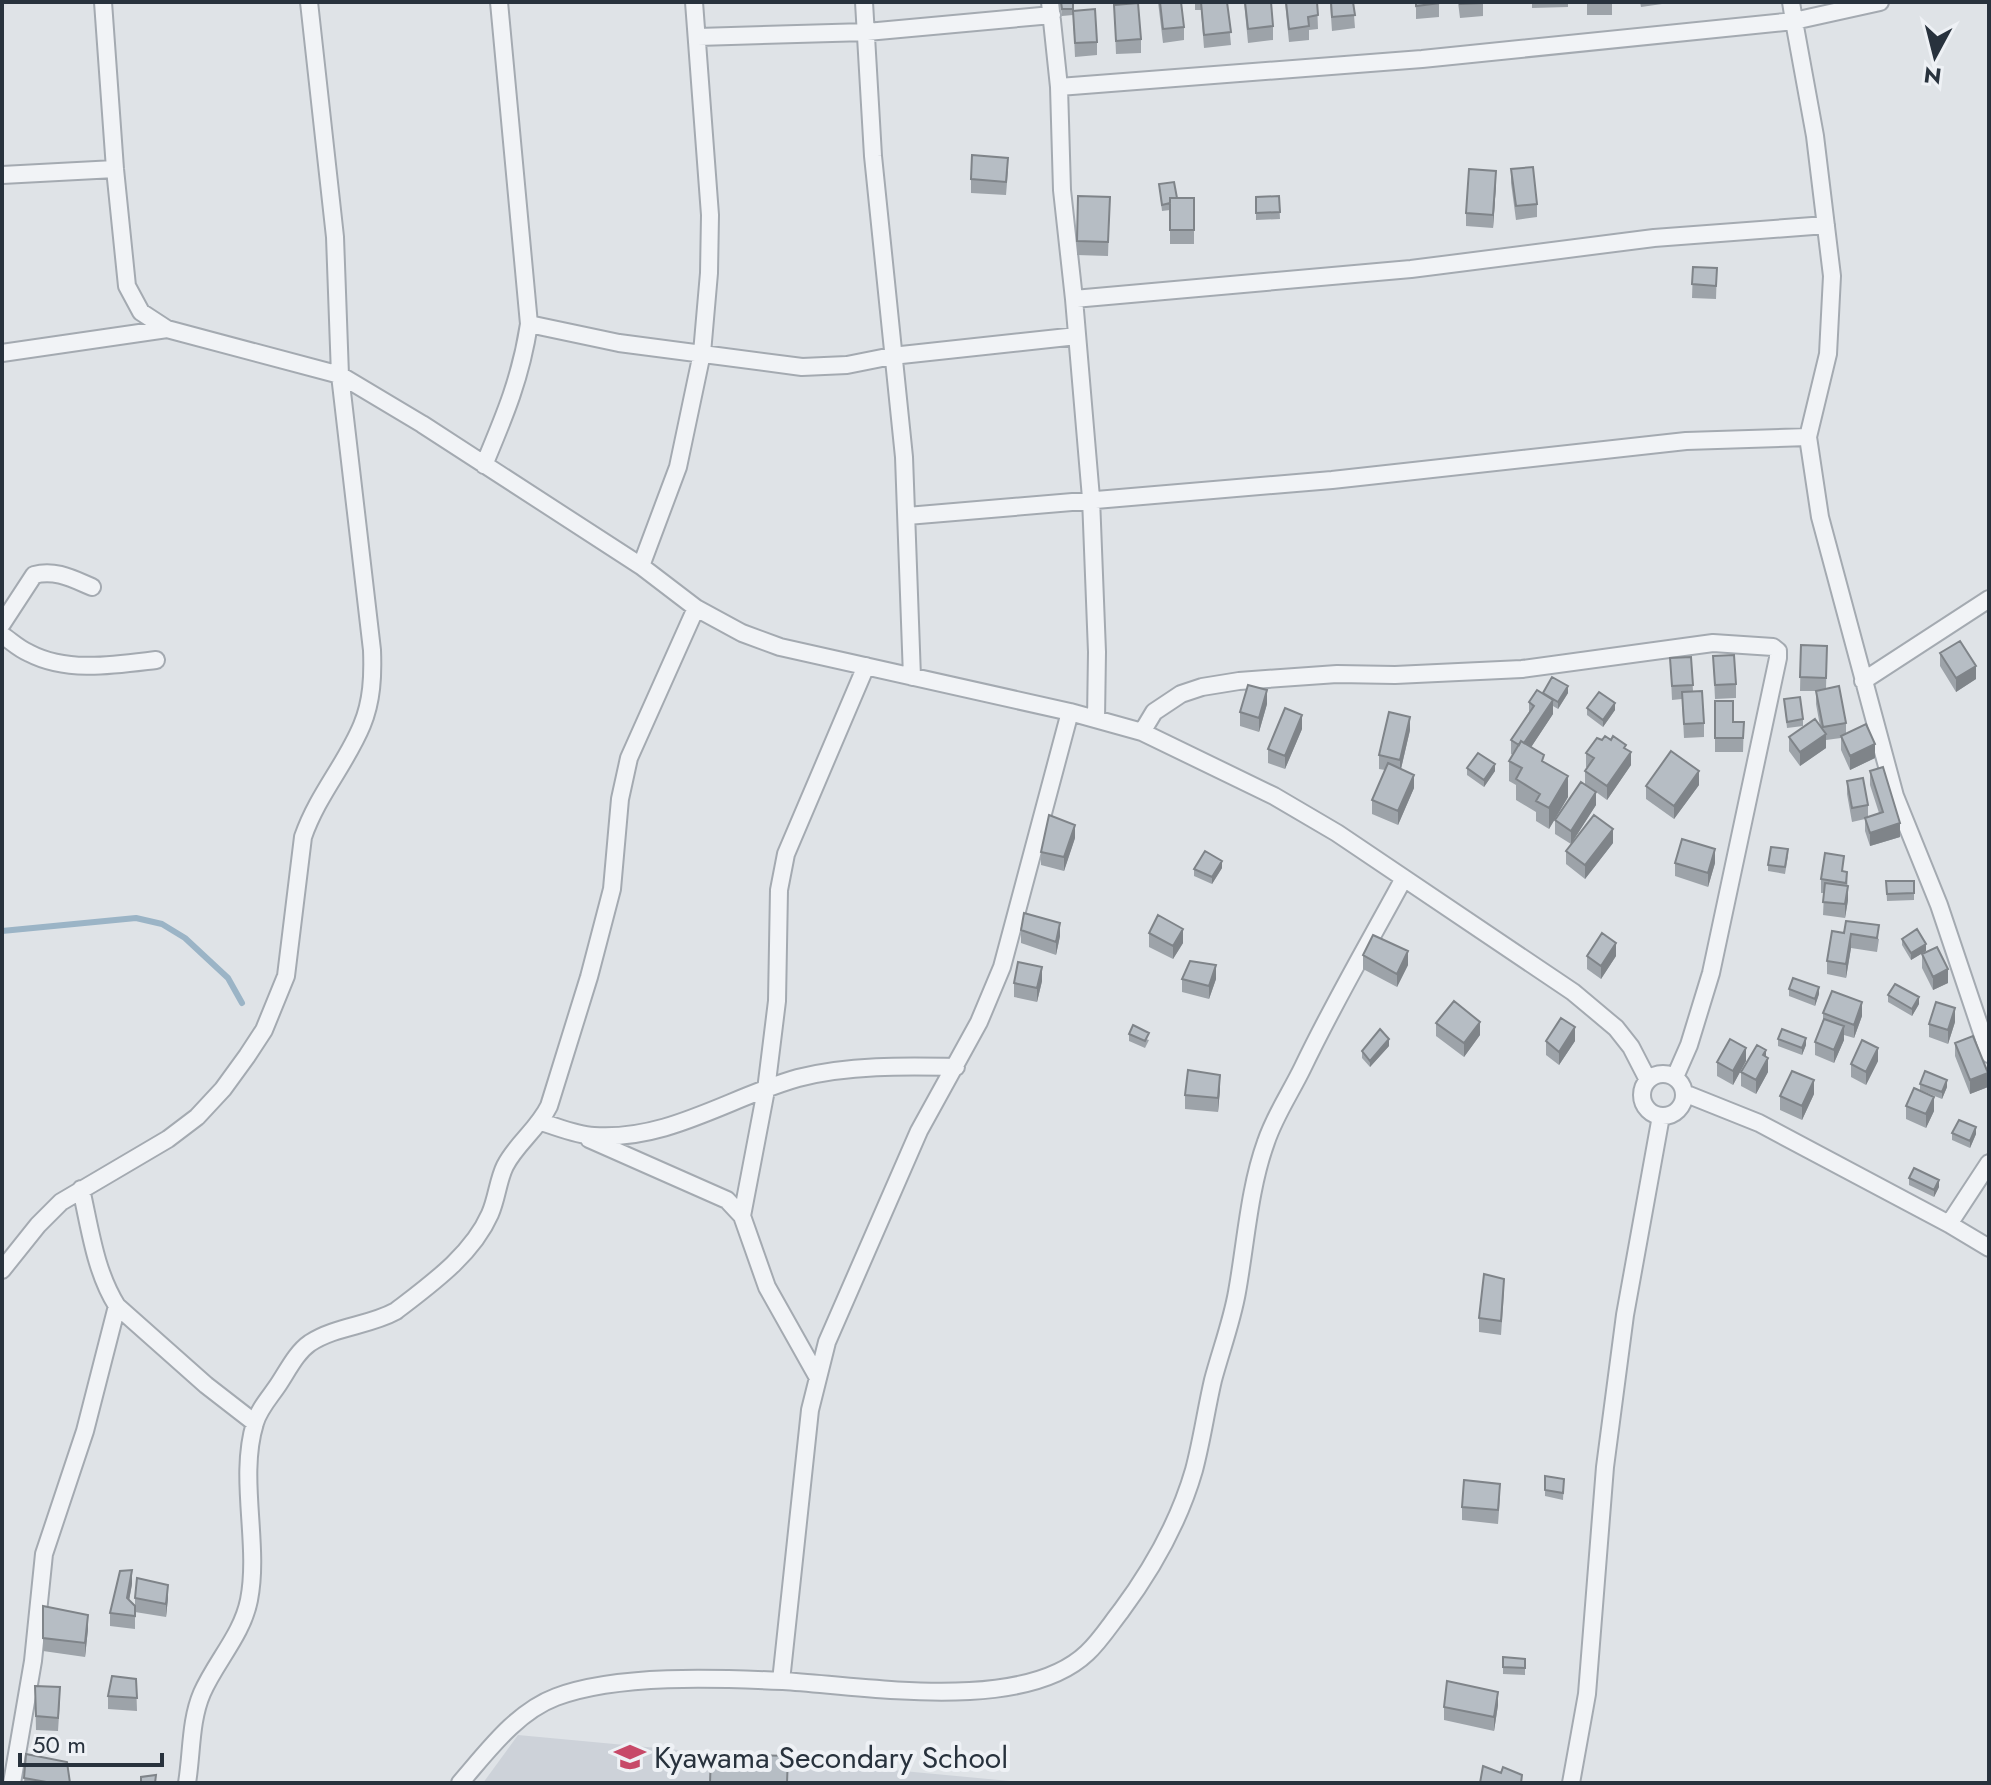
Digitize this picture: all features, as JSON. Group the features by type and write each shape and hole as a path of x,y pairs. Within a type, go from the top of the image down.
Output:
{"street":[{"path":"103,2 127,286 141,312 167,329 340,375 422,424 641,566 696,608 742,633 780,647 1070,712 1142,732 1274,796 1337,833 1573,992 1599,1013 1631,1047 1648,1080"},
{"path":"2,1270 61,1202 168,1139 197,1117 223,1089 264,1030 286,976 303,837 325,787 362,726 373,681 371,635 340,375 335,237 309,2"},
{"path":"484,465 519,376 529,324 499,2"},
{"path":"641,566 678,467 702,353 710,215 694,2"},
{"path":"864,2 873,156 904,457 912,677"},
{"path":"1791,2 1815,136 1832,276 1828,354 1808,437 1820,517 1895,796 1939,905 1989,1054"},
{"path":"1059,87 1422,59 1794,21 1880,2"},
{"path":"698,37 867,32 1051,8 1059,87 1062,190 1091,498 1097,652 1096,719"},
{"path":"2,175 115,169"},
{"path":"1074,299 1411,269 1654,238 1826,225"},
{"path":"529,324 619,343 802,367 847,365 892,356 1077,336"},
{"path":"2,353 167,329"},
{"path":"907,516 1091,498 1332,480 1686,441 1808,437"},
{"path":"2,624 34,575 58,573 92,587"},
{"path":"1863,681 1989,599"},
{"path":"187,1783 194,1720 200,1697 210,1675 243,1623 249,1598 249,1463 255,1423 291,1364 310,1343 396,1311 466,1252 481,1233 499,1193 505,1166 541,1122 549,1106 589,977 612,889 620,799 629,758 696,608"},
{"path":"2,635 28,653 51,661 110,666 156,660"},
{"path":"1142,732 1154,712 1181,694 1239,681 1337,674 1522,669 1713,643 1773,647 1778,651 1778,658 1724,920 1699,1015 1675,1077"},
{"path":"742,1216 766,1090 777,1001 779,890 786,854 866,666"},
{"path":"781,1681 810,1410 827,1342 919,1131 979,1022 1002,967 1070,712"},
{"path":"460,1783 519,1720 553,1698 608,1683 781,1681 954,1692 1031,1681 1061,1671 1086,1654 1146,1577 1168,1539 1194,1469 1213,1380 1236,1298 1266,1140 1320,1028 1404,878"},
{"path":"577,1133 608,1136 680,1123 800,1078 904,1066 956,1067"},
{"path":"1666,1074 1675,1077 1684,1093 1678,1110 1670,1115 1651,1113 1645,1106 1643,1088 1648,1080 1666,1074"},
{"path":"1684,1093 1759,1123 1989,1248"},
{"path":"1571,1783 1587,1694 1605,1467 1625,1315 1661,1116"},
{"path":"541,1122 577,1133 727,1200 742,1216 767,1287 817,1376"},
{"path":"1949,1224 1989,1163"},
{"path":"81,1189 101,1274 117,1306 206,1385 255,1423"},
{"path":"12,1783 33,1661 44,1554 85,1431 117,1306"}],"shaded area":[{"name":"Kyawama Secondary School","path":"518,1735 1031,1783 483,1783"}],"building":[{"path":"1061,2 1073,2 1073,9 1062,9"},
{"path":"1160,2 1181,2 1184,27 1163,29"},
{"path":"1201,2 1227,2 1231,32 1204,35"},
{"path":"1245,2 1271,2 1273,26 1248,29"},
{"path":"1286,2 1317,2 1318,15 1308,17 1309,26 1289,29"},
{"path":"1331,2 1353,2 1355,15 1332,17"},
{"path":"1416,2 1439,2 1439,3 1416,6"},
{"path":"1138,3 1141,39 1116,41 1114,5"},
{"path":"1095,9 1097,42 1075,43 1073,11"},
{"path":"972,155 1008,158 1006,182 971,179"},
{"path":"1533,167 1537,204 1516,206 1511,169"},
{"path":"1469,169 1496,171 1493,215 1466,213"},
{"path":"1174,182 1177,198 1170,198 1170,203 1162,205 1159,184"},
{"path":"1078,196 1110,197 1108,242 1077,241"},
{"path":"1279,196 1280,212 1256,213 1256,197"},
{"path":"1170,198 1194,198 1194,230 1170,230"},
{"path":"1693,267 1717,268 1716,286 1692,284"},
{"path":"1960,641 1976,666 1956,678 1940,653"},
{"path":"1801,645 1827,646 1826,678 1800,677"},
{"path":"1734,655 1736,684 1715,685 1713,656"},
{"path":"1691,657 1693,685 1672,686 1670,658"},
{"path":"1552,677 1568,686 1558,702 1543,693"},
{"path":"1248,685 1267,690 1259,718 1240,712"},
{"path":"1839,686 1846,723 1823,727 1816,691"},
{"path":"1537,690 1553,700 1524,743 1521,741 1519,745 1511,740 1534,706 1529,702"},
{"path":"1702,691 1704,723 1684,724 1682,692"},
{"path":"1599,692 1615,703 1603,720 1587,708"},
{"path":"1800,697 1803,719 1787,722 1784,699"},
{"path":"1715,701 1733,701 1733,722 1744,722 1743,738 1715,738"},
{"path":"1285,708 1302,715 1285,756 1268,749"},
{"path":"1389,712 1410,717 1400,760 1379,755"},
{"path":"1815,719 1826,734 1800,752 1789,737"},
{"path":"1866,724 1875,744 1850,756 1841,736"},
{"path":"1605,736 1611,740 1613,736 1631,752 1607,786 1585,771 1594,758 1586,753 1597,738 1602,740"},
{"path":"1521,741 1544,755 1542,761 1568,776 1549,808 1536,801 1540,794 1516,779 1522,768 1509,761"},
{"path":"1671,751 1699,771 1674,806 1646,786"},
{"path":"1478,753 1495,764 1484,780 1467,768"},
{"path":"1388,763 1414,775 1398,811 1372,800"},
{"path":"1883,767 1900,823 1870,833 1865,818 1883,812 1870,771"},
{"path":"1863,778 1868,805 1852,808 1847,781"},
{"path":"1581,782 1596,792 1571,831 1555,820"},
{"path":"1049,815 1075,825 1064,857 1041,852"},
{"path":"1594,815 1613,829 1585,865 1566,851"},
{"path":"1682,839 1715,849 1708,873 1675,863"},
{"path":"1771,847 1788,849 1785,867 1768,865"},
{"path":"1205,851 1222,861 1212,877 1194,869"},
{"path":"1825,853 1844,856 1842,871 1847,872 1846,883 1821,879"},
{"path":"1886,881 1914,881 1914,893 1887,894"},
{"path":"1825,883 1848,886 1845,904 1823,902"},
{"path":"1024,913 1060,923 1056,942 1021,930"},
{"path":"1158,915 1183,929 1173,946 1149,933"},
{"path":"1846,921 1879,925 1877,938 1851,934 1846,964 1827,961 1832,931 1844,933"},
{"path":"1917,929 1926,944 1911,953 1902,939"},
{"path":"1602,933 1616,943 1601,966 1587,956"},
{"path":"1373,935 1408,951 1397,974 1363,955"},
{"path":"1937,947 1948,969 1933,977 1922,954"},
{"path":"1190,961 1216,965 1209,986 1182,979"},
{"path":"1018,962 1042,967 1037,988 1014,983"},
{"path":"1793,978 1819,987 1815,999 1789,989"},
{"path":"1895,984 1919,997 1912,1009 1888,995"},
{"path":"1832,991 1862,1002 1854,1025 1823,1013"},
{"path":"1454,1001 1480,1022 1464,1043 1436,1023"},
{"path":"1936,1002 1955,1008 1948,1030 1929,1024"},
{"path":"1561,1018 1575,1027 1559,1052 1546,1041"},
{"path":"1824,1019 1844,1026 1834,1050 1815,1042"},
{"path":"1133,1025 1149,1033 1145,1041 1129,1034"},
{"path":"1380,1029 1389,1039 1370,1061 1362,1051"},
{"path":"1782,1029 1806,1038 1802,1048 1778,1039"},
{"path":"1973,1036 1988,1073 1970,1080 1955,1043"},
{"path":"1730,1039 1746,1048 1733,1071 1717,1062"},
{"path":"1862,1040 1878,1048 1866,1072 1851,1064"},
{"path":"1757,1045 1766,1050 1763,1055 1768,1058 1756,1080 1741,1072"},
{"path":"1188,1070 1220,1075 1218,1098 1185,1095"},
{"path":"1792,1071 1814,1080 1802,1106 1780,1096"},
{"path":"1925,1071 1947,1080 1942,1092 1920,1084"},
{"path":"1914,1088 1934,1097 1926,1114 1906,1106"},
{"path":"1959,1120 1976,1127 1970,1141 1952,1133"},
{"path":"1914,1168 1939,1180 1934,1190 1909,1178"},
{"path":"1484,1274 1504,1279 1501,1321 1479,1318"},
{"path":"1545,1476 1564,1479 1563,1493 1545,1490"},
{"path":"1464,1480 1500,1484 1498,1510 1462,1507"},
{"path":"132,1570 127,1598 135,1606 135,1616 110,1613 120,1571"},
{"path":"137,1578 168,1585 166,1604 135,1598"},
{"path":"43,1606 88,1615 85,1643 43,1638"},
{"path":"1503,1657 1525,1659 1525,1668 1503,1667"},
{"path":"112,1676 136,1679 137,1698 108,1696"},
{"path":"1447,1681 1498,1692 1494,1717 1444,1707"},
{"path":"35,1686 60,1687 58,1718 36,1716"},
{"path":"26,1754 67,1762 70,1783 24,1778"},
{"path":"711,1754 788,1756 787,1783 710,1783"},
{"path":"1483,1766 1501,1773 1503,1767 1522,1775 1521,1783 1480,1783"},
{"path":"156,1775 155,1783 141,1783 141,1777"}],"waterway":[{"path":"2,931 136,918 162,924 185,938 228,978 242,1003"}],"place":[{"name":"Kyawama Secondary School","path":"630,1757"}]}
